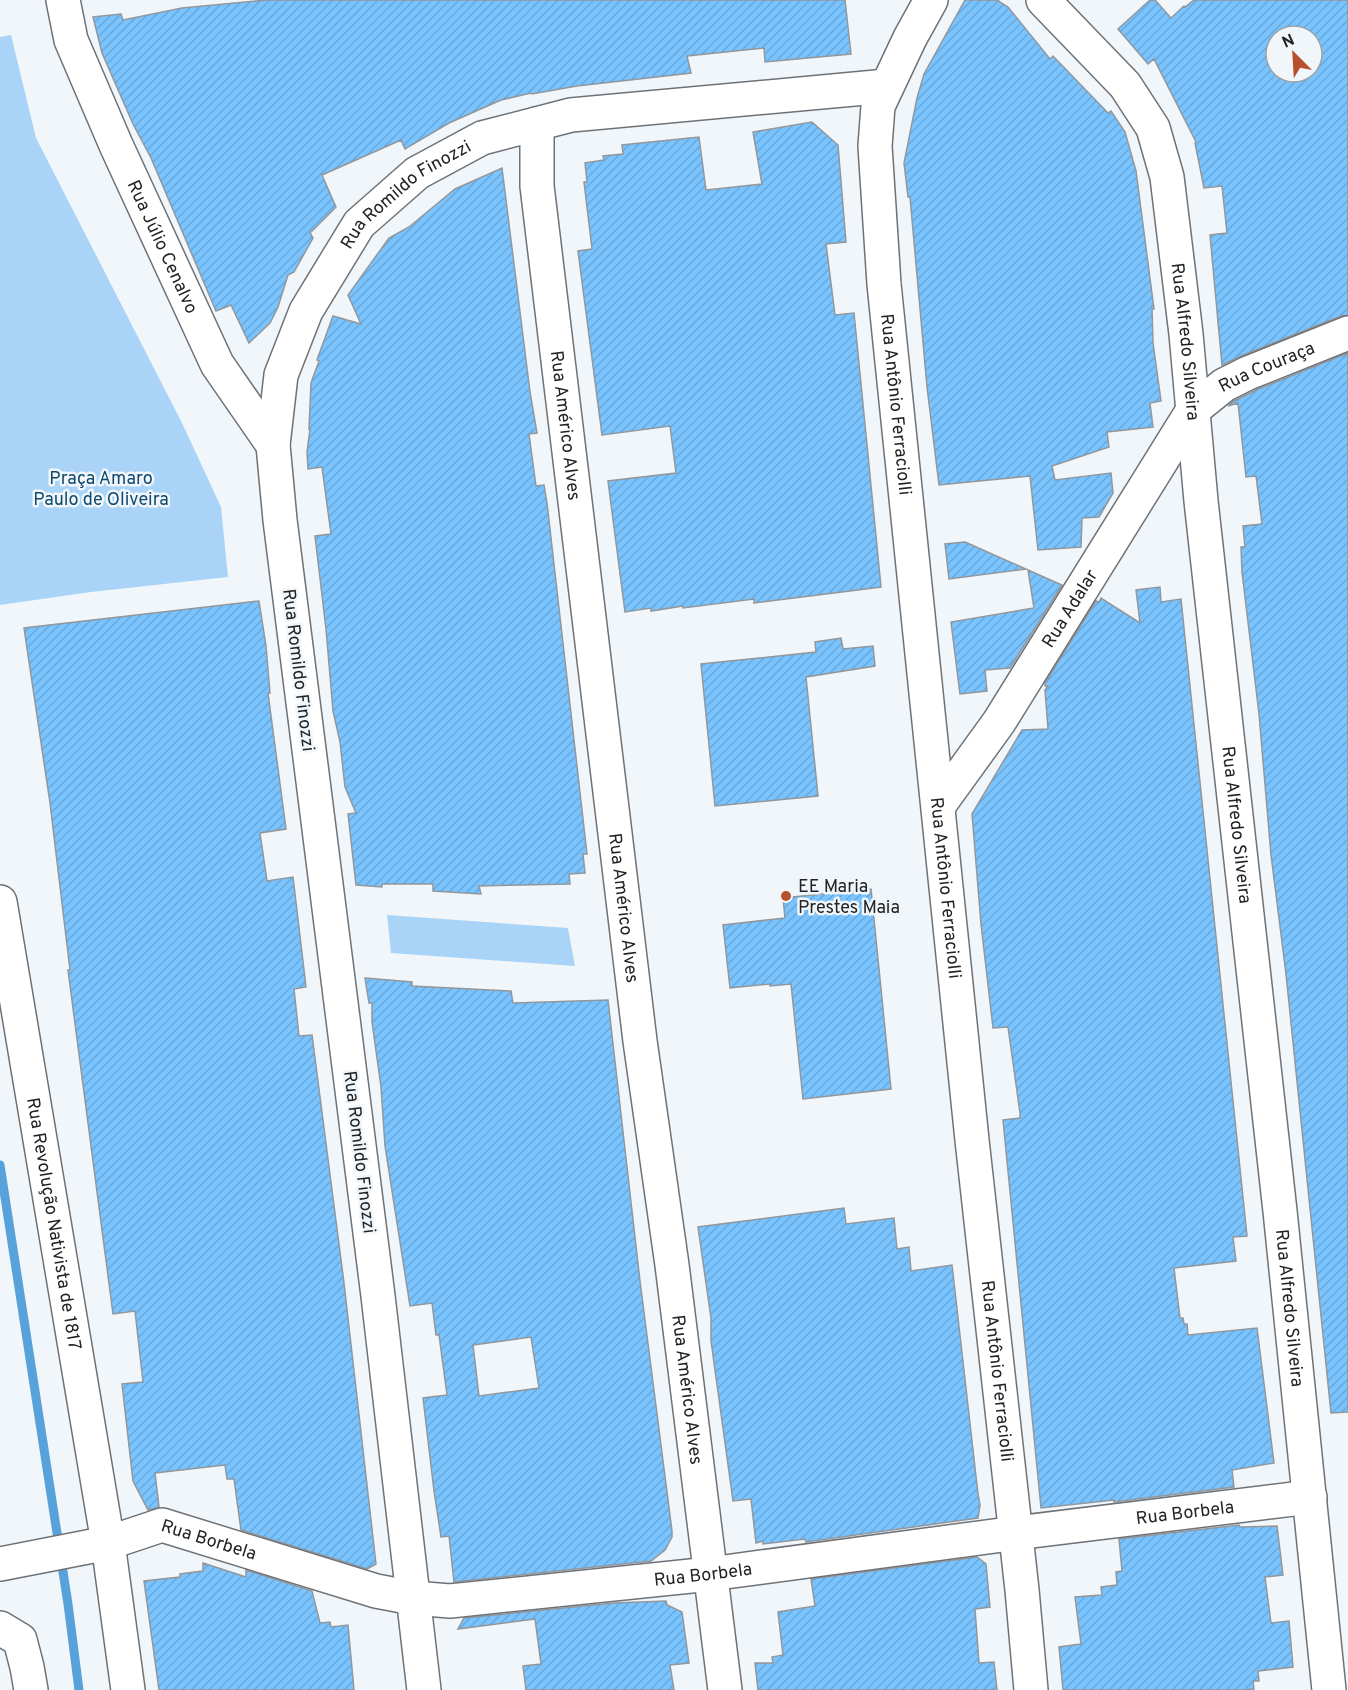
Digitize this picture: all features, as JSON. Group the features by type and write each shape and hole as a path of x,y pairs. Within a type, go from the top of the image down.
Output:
{"street":[{"name":"Rua Júlio Cenalvo","path":"63,0 71,40 116,145 217,364 273,445"},
{"name":"Rua Antônio Ferraciolli","path":"931,0 878,106 875,146 884,284 1031,1690"},
{"name":"Rua Alfredo Silveira","path":"1043,0 1125,85 1153,128 1167,177 1280,1211 1329,1690"},
{"name":"Rua Romildo Finozzi","path":"424,1690 378,1296 280,520 273,445 281,375 306,311 359,224 417,173 482,138 571,115 887,87"},
{"name":"Rua Américo Alves","path":"537,124 537,186 640,1041 672,1265 725,1690"},
{"name":"Rua Couraça","path":"1193,410 1224,385 1248,373 1348,333"},
{"name":"Rua Adalar","path":"939,805 999,722 1193,410"},
{"name":"Rua Revolução Nativista de 1817","path":"0,902 108,1543 128,1690"},
{"name":"Rua Borbela","path":"0,1564 108,1543 162,1525 376,1591 413,1598 450,1601 710,1574 1310,1497"},
{"path":"0,1628 20,1640 31,1690"}],"green space":[{"name":"Praça Amaro Paulo de Oliveira","path":"11,35 36,138 182,423 221,507 228,577 91,592 0,605 0,37"},
{"path":"387,915 568,928 575,966 391,953"}],"building":[{"path":"266,0 845,0 851,54 765,62 764,48 687,56 691,73 577,86 501,100 449,123 405,149 401,140 322,175 336,207 310,233 313,238 294,272 288,275 278,307 270,323 249,343 231,305 216,311 151,158 133,124 102,53 93,17 121,14 123,20 182,8"},
{"path":"965,0 997,0 1008,7 1050,59 1053,56 1108,113 1111,111 1125,132 1136,171 1154,309 1152,309 1153,343 1161,401 1150,403 1153,427 1107,432 1109,447 1052,466 1055,480 1111,473 1113,493 1099,517 1082,518 1081,547 1038,550 1030,476 939,485 927,387 910,197 908,197 904,163 924,74"},
{"path":"1150,0 1155,0 1171,18 1194,0 1348,0 1348,315 1222,365 1210,235 1227,233 1222,186 1204,188 1196,142 1154,59 1148,64 1118,29"},
{"path":"812,122 838,145 846,242 826,244 835,315 854,313 881,587 754,603 754,599 683,608 683,606 651,611 651,608 625,612 608,481 676,473 670,426 602,435 578,251 592,249 584,182 587,182 585,163 604,160 603,156 623,154 622,145 699,137 706,190 762,184 753,132"},
{"path":"502,168 537,433 529,434 536,486 544,485 547,503 587,854 583,854 585,873 569,874 570,884 479,886 481,894 433,891 433,884 382,884 382,887 356,885 348,814 356,813 345,787 340,742 333,711 315,536 331,534 322,467 308,469 311,383 333,316 361,324 348,295 389,238 409,227 455,189"},
{"path":"1348,353 1348,1412 1331,1413 1286,974 1271,855 1259,714 1242,572 1241,547 1245,547 1243,526 1262,524 1256,476 1246,477 1238,403 1228,406 1256,390"},
{"path":"965,542 1026,569 949,579 945,544"},
{"path":"1028,570 1062,585 1010,668 985,670 987,691 960,694 951,622 1034,608"},
{"path":"1160,587 1161,602 1181,599 1247,1236 1233,1237 1236,1261 1174,1268 1180,1318 1183,1318 1184,1324 1187,1324 1188,1335 1257,1328 1274,1463 1232,1470 1234,1487 1114,1502 1114,1500 1041,1508 1003,1120 1020,1118 1020,1113 1008,1027 993,1028 972,814 1022,730 1048,729 1045,690 1048,686 1045,686 1045,683 1096,601 1099,602 1101,598 1140,623 1136,590"},
{"path":"259,601 266,646 270,693 268,693 286,829 260,833 267,881 293,877 306,987 294,989 299,1036 312,1035 344,1283 376,1564 367,1569 241,1530 234,1479 227,1479 225,1465 155,1473 159,1507 148,1510 133,1481 122,1384 143,1382 135,1311 113,1314 68,970 70,970 50,803 24,628"},
{"path":"841,638 843,649 873,646 875,666 806,677 818,796 715,806 701,664 816,652 815,642"},
{"path":"871,889 891,1089 803,1099 791,984 730,988 723,925 785,918 783,898"},
{"path":"365,978 412,982 412,986 511,991 513,1003 608,1000 640,1281 672,1531 672,1537 665,1550 651,1561 454,1582 449,1536 441,1537 423,1398 447,1395 439,1335 436,1335 432,1303 410,1306 385,1146 372,1003 369,1003","holes":["531,1337 539,1388 479,1396 473,1345"]},
{"path":"844,1208 846,1224 894,1218 897,1249 909,1247 911,1271 952,1265 980,1505 978,1518 806,1542 805,1539 756,1543 751,1499 733,1501 698,1227"},
{"path":"1239,1525 1240,1527 1277,1526 1283,1575 1265,1577 1271,1623 1289,1621 1293,1667 1258,1671 1259,1681 1253,1681 1254,1689 1063,1690 1059,1647 1081,1644 1075,1597 1102,1595 1101,1587 1117,1585 1116,1572 1122,1571 1119,1539"},
{"path":"977,1557 986,1564 990,1607 975,1609 979,1663 994,1662 997,1690 758,1690 755,1663 773,1663 772,1657 783,1655 778,1612 815,1606 811,1579"},
{"path":"203,1563 246,1577 246,1570 312,1591 320,1623 330,1622 331,1627 348,1625 354,1690 159,1690 144,1581 180,1577 180,1574 203,1571"},
{"path":"666,1601 667,1605 682,1612 689,1663 670,1665 674,1690 526,1690 523,1666 541,1664 535,1619 458,1629 464,1618 614,1603"}],"waterway":[{"path":"0,1165 68,1604 79,1690"}],"place":[{"name":"EE Maria Prestes Maia","path":"786,896"}]}
